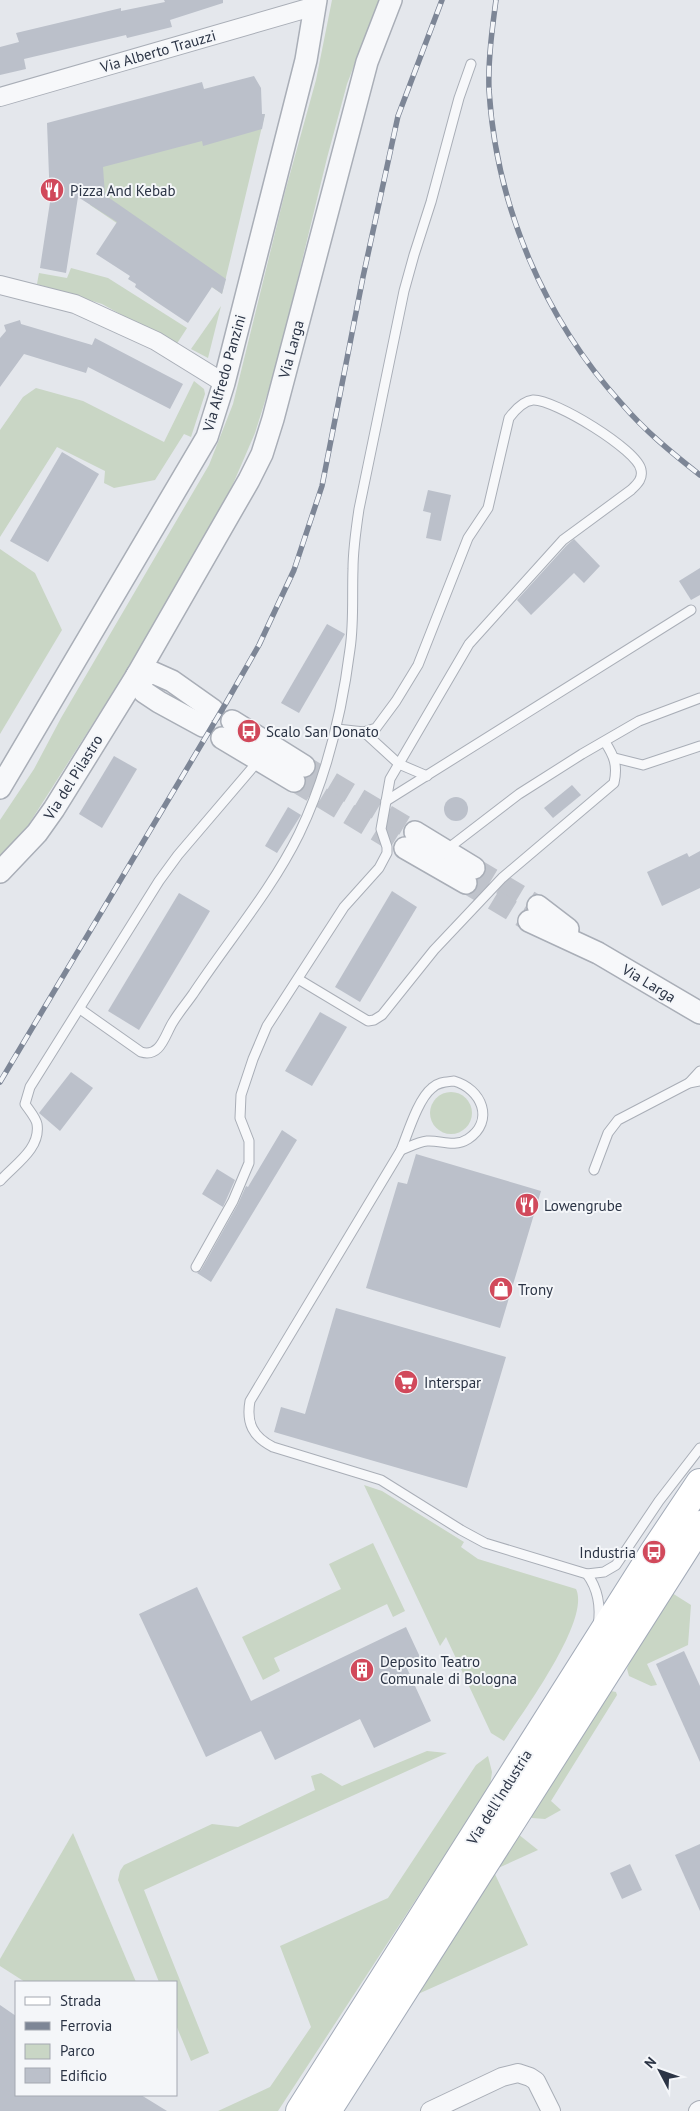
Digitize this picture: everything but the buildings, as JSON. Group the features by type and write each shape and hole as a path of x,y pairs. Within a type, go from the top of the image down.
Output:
{"main road":[{"name":"Via dell'Industria","path":"300,2111 591,1651 700,1483"},
{"name":"Via dell'Industria","path":"327,2111 700,1525"}],"street":[{"name":"Via Larga","path":"137,675 262,454 273,419 366,62 391,0"},
{"name":"Via Alberto Trauzzi","path":"0,97 316,3"},
{"name":"Via Alfredo Panzini","path":"3,776 195,460 207,437 224,383 306,60 316,3"},
{"path":"0,285 75,304 156,341 224,383"},
{"path":"137,675 144,692 159,702 208,718"},
{"name":"Via del Pilastro","path":"0,872 37,833 54,809 137,675"},
{"path":"227,729 299,774 259,760 227,729"},
{"path":"410,840 446,850 470,876 410,840"},
{"name":"Via Larga","path":"534,914 700,1013"},
{"path":"430,2111 502,2077 518,2073 536,2081 552,2111"}],"lane":[{"path":"80,1009 141,1052 147,1054 153,1052 162,1044 172,1024 217,957 255,907 298,835 309,811 336,728 350,648 354,543 359,509 414,254 432,202 459,98 471,64"},
{"path":"196,1267 245,1176 249,1163 249,1141 240,1118 241,1095 267,1026 344,907 379,868 387,853 381,829 390,779 469,644 563,540 631,490 641,480 642,469 637,461 606,434 566,411 534,400 524,403 516,410 509,418 488,508 468,538 418,665 396,701 376,728 364,732 336,728"},
{"path":"386,801 691,610"},
{"path":"446,850 519,794 582,754 639,721 700,698"},
{"path":"364,732 399,764 427,776"},
{"path":"298,979 368,1021 382,1016 434,950 502,878 614,783 616,773 615,758 605,742"},
{"path":"615,758 643,765 700,746"},
{"path":"0,1181 28,1153 36,1137 37,1124 25,1104 30,1087 169,868 259,760"},
{"path":"689,1083 700,1071"},
{"path":"401,1150 427,1141 459,1144 469,1139 479,1126 482,1110 480,1100 473,1090 464,1084 454,1081 443,1082 425,1094 401,1150 250,1401 248,1413 253,1431 263,1442 273,1447 381,1480 485,1543 587,1574 604,1572 616,1565 659,1501 700,1448"},
{"path":"594,1170 608,1133 618,1120 689,1083 700,1081"},
{"path":"587,1574 597,1592 599,1609 591,1651"}],"green space":[{"path":"332,0 379,0 347,84 278,360 255,433 230,491 138,653 27,827 0,856 0,820 34,769 61,718 209,465 233,404 285,192 316,80"},
{"path":"265,114 222,294 90,205 88,155 199,132"},
{"path":"71,268 108,278 187,328 176,345 102,304 37,284 39,273 67,278"},
{"path":"221,306 208,358 191,349"},
{"path":"194,381 204,389 205,394 191,437 184,434 155,480 114,488 104,483 105,471 57,447 0,537 0,430 23,397 36,388 83,401 164,442"},
{"path":"0,549 35,573 62,630 0,734"},
{"path":"455,1092 463,1095 469,1101 472,1113 469,1125 463,1131 447,1134 439,1131 433,1125 430,1109 433,1101 439,1095"},
{"path":"364,1485 382,1491 464,1542 461,1547 478,1559 576,1589 578,1603 574,1622 565,1643 539,1689 504,1741 491,1733 446,1637 440,1646"},
{"path":"373,1543 405,1611 393,1617 387,1604 274,1658 280,1671 263,1680 242,1637 341,1589 329,1564"},
{"path":"672,1593 691,1605 688,1645 647,1664 657,1685 651,1686 629,1676 627,1669"},
{"path":"611,1691 616,1692 617,1695 551,1801 561,1810 545,1819 532,1818 530,1816 534,1807 542,1799"},
{"path":"427,1751 447,1753 144,1890 209,2053 191,2061 178,2030 178,1981 159,1981 118,1880 120,1871 124,1865 212,1824 238,1827 315,1790 311,1776 321,1773 342,1786"},
{"path":"488,1756 492,1772 490,1786 278,2111 218,2111 270,2087 311,2027 280,1946 388,1898 476,1765"},
{"path":"73,1833 136,1981 23,1981 0,1966 0,1959"},
{"path":"518,1834 538,1850 496,1869"},
{"path":"494,1872 528,1945 418,1994"}],"tunnel":[{"path":"304,766 415,832"},
{"path":"294,781 405,848"},
{"path":"474,868 538,906"},
{"path":"466,883 529,921"}],"railway":[{"path":"0,1082 226,703 259,645 294,570 322,486 363,277 398,116 442,0"},
{"path":"496,0 489,79 494,133 502,176 529,258 547,298 569,335 594,371 649,433 700,475"}],"place":[{"name":"Pizza And Kebab","path":"52,190"},
{"name":"Scalo San Donato","path":"249,731"},
{"name":"Lowengrube","path":"527,1205"},
{"name":"Trony","path":"501,1289"},
{"name":"Interspar","path":"406,1382"},
{"name":"Industria","path":"654,1552"},
{"name":"Deposito Teatro Comunale di Bologna","path":"362,1670"}]}
